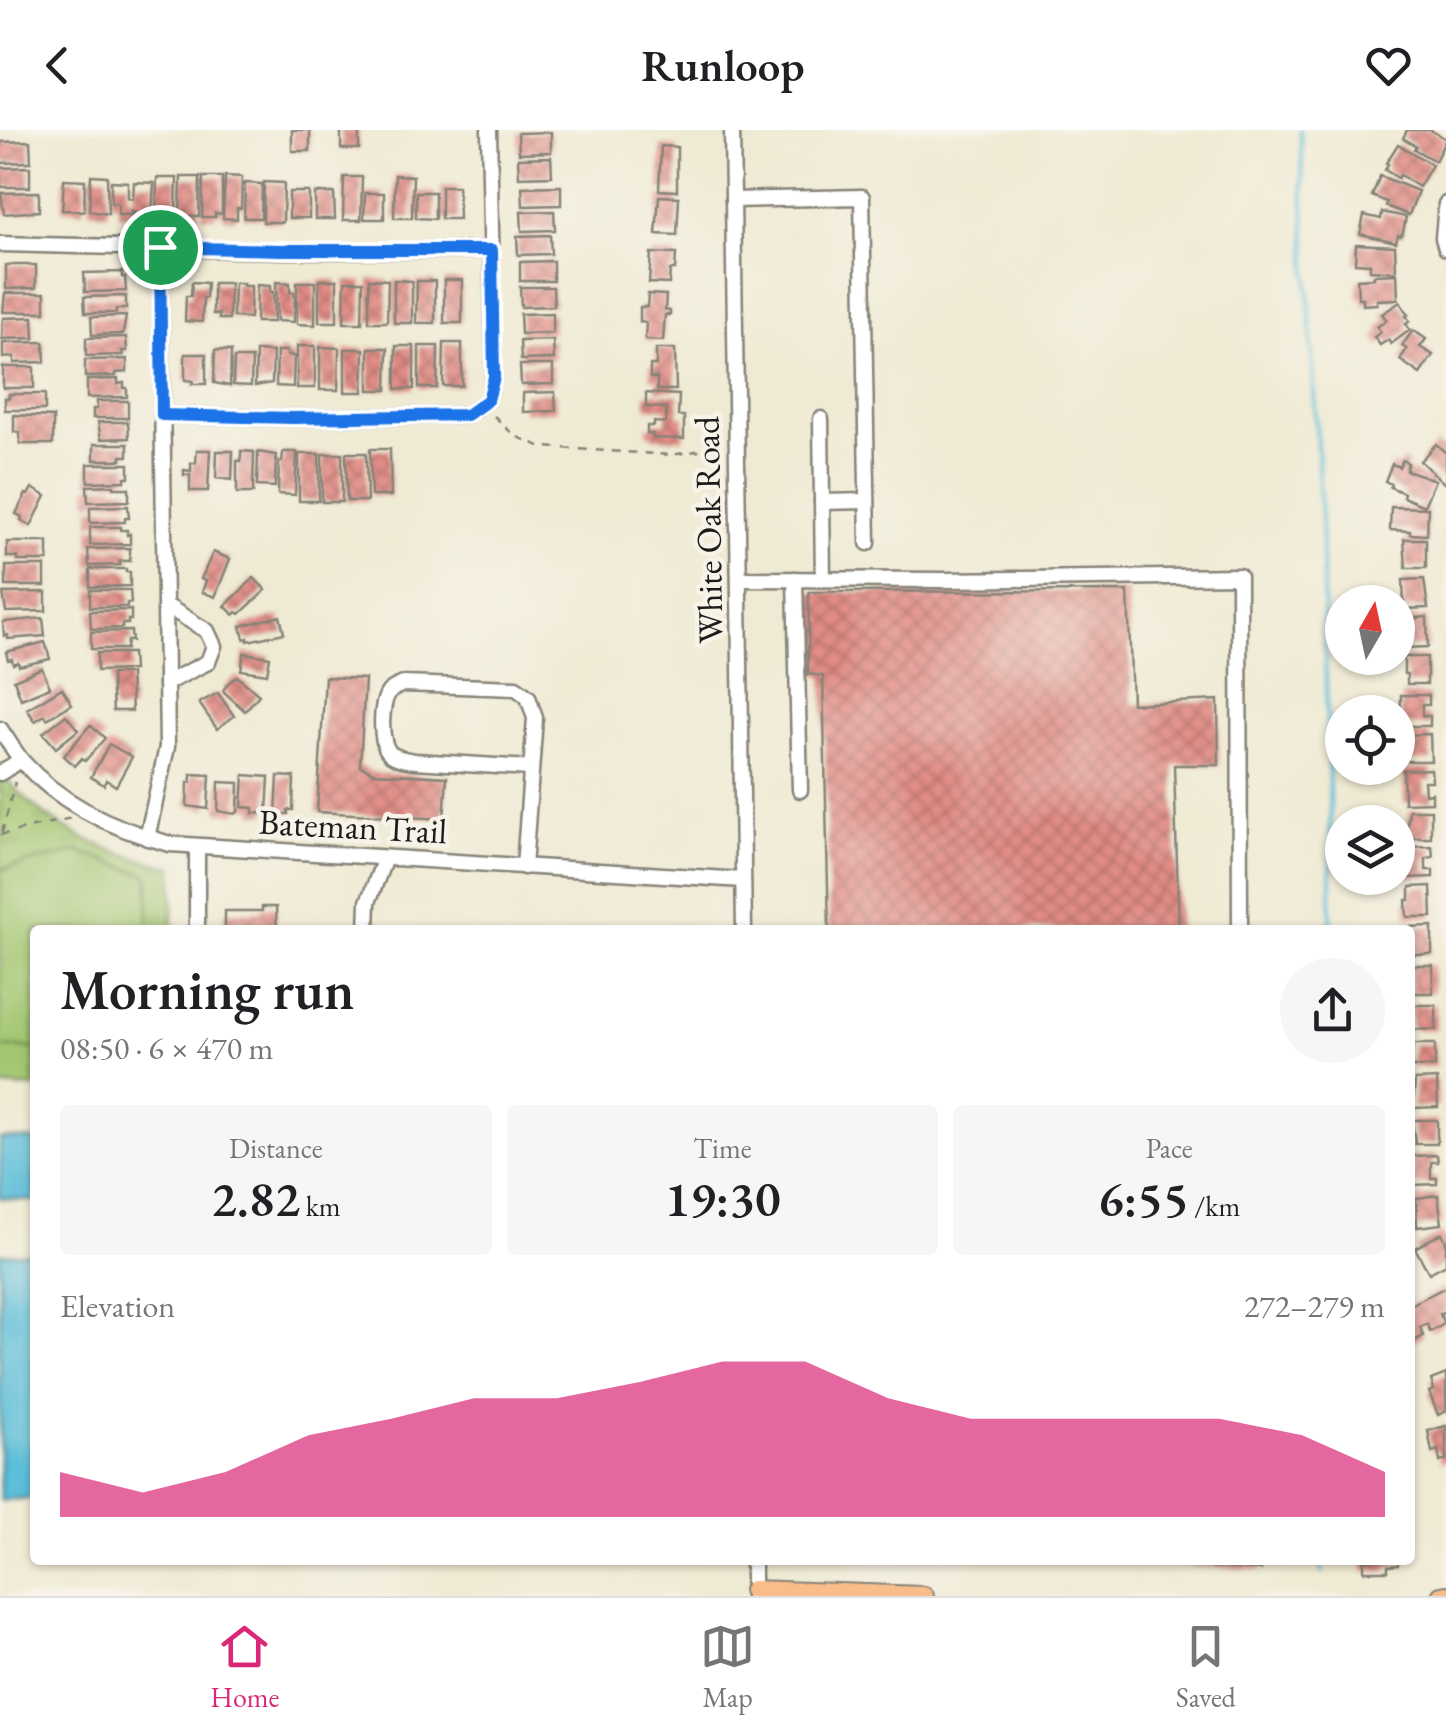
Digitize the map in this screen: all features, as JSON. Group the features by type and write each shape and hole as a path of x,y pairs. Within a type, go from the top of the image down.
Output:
{"main road":[{"path":"753,1593 924,1596"}],"street":[{"path":"162,415 293,418 467,415 488,400 494,377 490,130"},
{"name":"White Oak Road","path":"732,130 744,925"},
{"path":"733,200 862,198 868,543"},
{"path":"1446,204 1446,248"},
{"path":"0,244 492,250"},
{"path":"147,838 167,748 160,247"},
{"path":"821,419 823,579"},
{"path":"822,502 867,501"},
{"path":"738,579 1239,576 1240,925"},
{"path":"795,579 800,790"},
{"path":"165,605 207,631 214,646 208,662 166,682"},
{"path":"524,867 535,718 528,697 516,688 403,684 391,689 386,700 383,742 388,752 415,762 531,768"},
{"name":"Bateman Trail","path":"0,728 21,760 54,792 88,814 147,838 196,847 743,880"},
{"path":"0,774 21,760"},
{"path":"196,847 197,925"},
{"path":"366,925 368,902 385,858"},
{"path":"753,1565 753,1593"}],"path":[{"path":"493,414 516,436 542,448 715,453"},
{"path":"21,760 1,835 88,814"}],"green space":[{"path":"0,771 37,808 78,835 123,854 173,867 173,925 30,925 30,1088 0,1086"},
{"path":"77,851 149,876 149,925 30,925 30,1048 0,1047 0,870"}],"water":[{"path":"0,1138 30,1140 30,1201 0,1198"},
{"path":"30,1252 30,1498 0,1500 0,1254"}],"building":[{"path":"292,130 310,130 310,151 292,151"},
{"path":"341,130 359,130 359,149 341,149"},
{"path":"1407,130 1430,130 1446,139 1435,161 1403,138"},
{"path":"551,132 551,152 519,153 518,133"},
{"path":"30,141 31,162 0,163 1,142"},
{"path":"1398,144 1432,165 1419,187 1385,170"},
{"path":"661,146 677,147 677,191 659,190"},
{"path":"551,157 552,176 519,177 518,158"},
{"path":"30,167 30,187 1,187 0,168"},
{"path":"91,175 107,176 108,214 89,211"},
{"path":"395,175 413,176 412,218 394,218"},
{"path":"225,176 242,177 237,219 223,218"},
{"path":"1380,176 1418,191 1409,215 1372,196"},
{"path":"181,177 200,177 199,216 180,212"},
{"path":"203,177 222,177 222,214 215,213 215,217 202,217"},
{"path":"344,177 362,177 361,220 343,220"},
{"path":"157,178 177,178 176,212 169,211 168,216 156,216"},
{"path":"64,179 85,180 84,211 62,210"},
{"path":"111,181 128,182 128,198 133,199 134,182 154,183 152,212 118,215 118,204 111,203"},
{"path":"264,182 284,183 283,222 263,222"},
{"path":"245,183 262,184 261,218 244,218"},
{"path":"441,186 458,186 459,219 441,219"},
{"path":"561,186 561,205 523,206 522,187"},
{"path":"39,192 39,211 4,214 1,193"},
{"path":"289,192 309,192 309,218 289,218"},
{"path":"416,192 435,192 435,219 416,218"},
{"path":"315,193 334,193 335,219 315,219"},
{"path":"365,193 384,193 384,219 364,219"},
{"path":"659,196 679,197 677,235 656,234"},
{"path":"554,211 555,230 522,231 521,212"},
{"path":"1382,212 1406,217 1396,242 1360,234 1364,215 1381,219"},
{"path":"550,235 551,254 518,255 517,236"},
{"path":"1356,244 1395,246 1396,272 1370,270 1370,264 1355,263"},
{"path":"651,253 676,254 669,284 649,283"},
{"path":"553,261 553,281 520,281 520,262"},
{"path":"6,265 36,265 36,288 6,289"},
{"path":"122,272 126,291 85,292 84,273"},
{"path":"1397,274 1398,299 1363,305 1363,298 1358,298 1357,279"},
{"path":"369,279 388,280 387,322 369,322"},
{"path":"319,280 337,280 337,322 319,322"},
{"path":"394,280 412,281 412,323 394,323"},
{"path":"444,280 462,280 462,323 444,323"},
{"path":"345,281 363,281 362,323 344,323"},
{"path":"417,281 435,281 435,323 416,323"},
{"path":"192,282 207,283 202,322 185,321 186,296 191,296"},
{"path":"276,282 290,283 290,292 295,297 294,322 277,321"},
{"path":"297,282 315,282 315,325 297,324"},
{"path":"213,283 230,283 229,319 213,314"},
{"path":"234,283 251,286 250,318 233,317"},
{"path":"257,285 270,286 273,292 274,322 256,322"},
{"path":"520,287 553,287 554,306 521,307"},
{"path":"5,293 45,293 45,312 3,312"},
{"path":"648,294 666,295 665,310 670,315 665,315 663,341 645,340 646,323 640,322 640,307 647,307"},
{"path":"126,296 126,309 116,309 116,313 85,313 84,297"},
{"path":"1400,302 1408,315 1410,321 1406,324 1410,330 1391,344 1388,340 1380,345 1374,337 1381,332 1377,327 1387,320 1382,314"},
{"path":"553,313 553,333 521,334 520,314"},
{"path":"126,316 123,334 92,335 91,317"},
{"path":"33,317 34,338 2,339 3,318"},
{"path":"1413,330 1426,339 1420,347 1433,355 1420,374 1400,360 1407,349 1402,346"},
{"path":"126,337 127,351 122,351 123,355 86,356 86,338"},
{"path":"553,340 554,359 521,360 520,341"},
{"path":"44,342 45,362 14,363 14,357 3,358 3,343"},
{"path":"444,343 462,343 462,386 443,386"},
{"path":"297,346 315,346 315,388 297,388"},
{"path":"396,346 414,346 414,389 396,389"},
{"path":"419,346 438,346 437,388 419,388"},
{"path":"320,347 339,348 338,390 320,390"},
{"path":"369,348 388,348 387,390 369,390"},
{"path":"345,349 364,349 363,392 345,392"},
{"path":"656,349 675,349 676,390 657,390 657,378 650,378 650,365 656,365"},
{"path":"215,350 231,351 230,386 214,383"},
{"path":"256,351 273,352 272,383 255,386"},
{"path":"277,351 294,356 293,387 276,386"},
{"path":"185,354 206,354 206,384 185,380"},
{"path":"234,358 252,358 251,386 233,385"},
{"path":"127,359 127,372 85,377 85,360"},
{"path":"520,365 553,365 553,384 521,385"},
{"path":"3,367 34,367 34,388 3,388"},
{"path":"118,379 118,384 124,383 127,388 127,397 87,398 87,380"},
{"path":"555,392 556,411 523,412 523,393"},
{"path":"646,393 679,395 678,416 684,416 684,439 653,438 653,434 647,434 647,426 666,423 666,408 646,407"},
{"path":"9,394 45,394 45,410 5,410"},
{"path":"97,401 128,401 128,418 93,418"},
{"path":"14,415 53,417 53,444 20,444 20,432 14,432"},
{"path":"98,422 128,422 129,438 101,439"},
{"path":"94,444 128,444 128,456 121,456 121,460 94,460"},
{"path":"1436,444 1446,453 1446,485 1420,461"},
{"path":"370,449 390,449 391,496 371,496"},
{"path":"197,450 210,450 208,491 190,491 190,475 184,475 184,470 191,471 191,463 196,463"},
{"path":"217,451 233,451 232,480 216,478"},
{"path":"241,451 254,452 253,493 237,493 237,461 241,461"},
{"path":"258,452 276,455 275,487 257,486"},
{"path":"283,452 297,452 295,495 278,494"},
{"path":"346,453 366,453 367,501 347,501"},
{"path":"299,454 319,454 319,501 299,501"},
{"path":"322,454 342,454 342,502 322,502"},
{"path":"1402,460 1408,463 1406,470 1435,480 1424,506 1403,497 1404,493 1385,481 1392,464 1399,467"},
{"path":"88,464 129,464 129,477 125,481 88,482"},
{"path":"87,486 129,488 129,501 88,502"},
{"path":"32,488 46,496 31,526 16,514"},
{"path":"128,506 129,518 125,522 90,523 90,507"},
{"path":"1391,507 1428,508 1427,535 1390,530"},
{"path":"90,527 121,527 130,534 130,544 90,545"},
{"path":"1404,539 1426,539 1426,568 1406,568"},
{"path":"7,542 48,542 48,561 7,557"},
{"path":"130,548 130,561 89,566 88,549"},
{"path":"213,552 230,559 215,597 202,592 206,581 201,579"},
{"path":"6,566 45,566 45,586 6,586"},
{"path":"90,569 126,569 130,572 130,586 90,587"},
{"path":"254,578 266,590 234,615 225,606"},
{"path":"1424,579 1428,608 1415,609 1415,585 1403,585 1403,580"},
{"path":"90,590 130,590 131,603 127,607 90,607"},
{"path":"1128,591 1132,704 1218,700 1219,765 1174,765 1179,925 829,925 823,676 808,674 809,592"},
{"path":"46,592 46,611 6,612 3,593"},
{"path":"131,610 131,620 122,628 91,629 90,611"},
{"path":"280,616 284,633 244,639 241,626"},
{"path":"1427,617 1428,647 1415,648 1415,618"},
{"path":"43,618 45,636 4,636 3,622"},
{"path":"131,631 132,641 127,641 126,649 91,649 91,632"},
{"path":"45,642 50,659 19,666 18,662 8,660 6,652"},
{"path":"97,653 132,653 133,670 97,671"},
{"path":"244,653 270,657 267,674 241,670"},
{"path":"1415,657 1427,657 1427,684 1407,684 1407,675 1415,675"},
{"path":"42,668 50,687 21,699 14,680"},
{"path":"111,674 130,674 132,711 113,711"},
{"path":"237,676 259,695 245,711 223,691"},
{"path":"325,677 365,679 360,766 375,773 447,777 444,819 317,812"},
{"path":"62,688 72,704 47,719 45,715 35,721 27,709"},
{"path":"218,693 234,716 217,729 199,703"},
{"path":"1415,695 1429,695 1429,705 1422,705 1422,716 1430,716 1430,726 1415,726"},
{"path":"66,715 78,730 56,748 43,733"},
{"path":"90,725 105,738 85,761 82,758 75,766 64,756"},
{"path":"1430,734 1431,761 1415,761 1415,735"},
{"path":"109,744 132,757 116,786 106,780 104,785 91,777"},
{"path":"1431,769 1432,781 1424,781 1425,794 1432,793 1432,802 1404,803 1403,785 1415,785 1415,770"},
{"path":"191,774 210,775 208,809 187,806"},
{"path":"244,775 269,777 267,814 242,807"},
{"path":"278,776 294,777 293,810 288,810 288,814 276,814"},
{"path":"219,782 239,783 235,814 218,811"},
{"path":"1415,810 1431,810 1431,838 1415,838"},
{"path":"1432,846 1433,857 1426,858 1426,870 1433,870 1433,877 1415,878 1415,847"},
{"path":"1431,886 1432,917 1407,917 1406,900 1415,895 1415,887"},
{"path":"262,907 276,907 277,925 225,925 225,911 262,911"},
{"path":"1432,926 1432,954 1415,954 1415,927"},
{"path":"1415,965 1433,965 1433,993 1415,993"},
{"path":"1415,1005 1436,1005 1436,1030 1415,1029"},
{"path":"1415,1044 1435,1044 1435,1067 1415,1067"},
{"path":"1437,1079 1438,1107 1415,1108 1415,1080"},
{"path":"1415,1120 1437,1120 1437,1144 1415,1144"},
{"path":"1437,1155 1438,1162 1431,1162 1431,1178 1437,1178 1437,1184 1415,1185 1415,1156"},
{"path":"1438,1195 1442,1224 1417,1227 1416,1198"},
{"path":"1442,1233 1446,1264 1429,1273 1415,1248"},
{"path":"1446,1287 1446,1312 1440,1314 1444,1324 1430,1332 1427,1324 1420,1327 1423,1336 1415,1341 1415,1302"},
{"path":"1446,1374 1446,1411 1438,1415 1429,1392 1434,1390 1431,1380"},
{"path":"1446,1426 1446,1460 1440,1462 1438,1450 1432,1452 1428,1431"},
{"path":"1172,1565 1261,1565 1261,1570"},
{"path":"1364,1565 1398,1565 1388,1566 1388,1571 1364,1571"}],"waterway":[{"path":"1300,130 1321,517 1331,925"},
{"path":"1322,1565 1322,1572"}],"route":[{"path":"160,247 492,250 494,377 488,400 467,415 293,418 162,415 160,247"}]}
